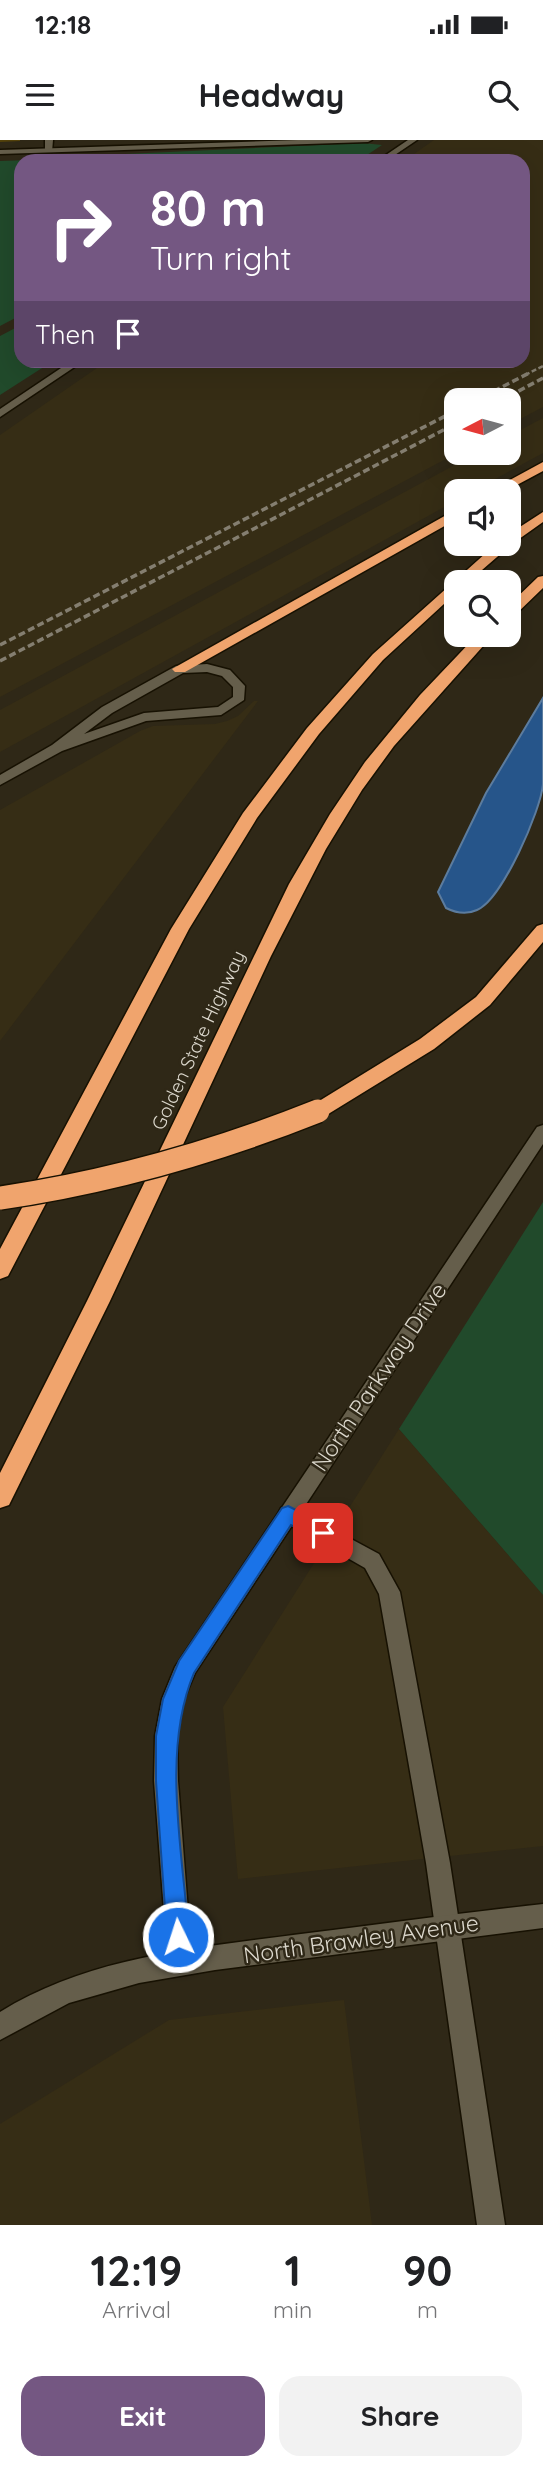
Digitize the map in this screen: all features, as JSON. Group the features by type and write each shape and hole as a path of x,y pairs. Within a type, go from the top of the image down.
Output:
{"highway":[{"path":"518,479 543,466"},
{"path":"521,532 543,516"},
{"path":"180,669 444,520"},
{"path":"473,570 491,556"},
{"path":"521,601 543,580"},
{"path":"0,1270 180,929 248,817 313,731 378,657 444,595"},
{"name":"Golden State Highway","path":"0,1497 93,1314 295,889 339,812 385,746 474,647"},
{"path":"0,1198 106,1181 157,1168 218,1150 318,1111 426,1044 483,1001 543,930"}],"street":[{"path":"49,140 49,150"},
{"path":"0,152 136,144 368,140"},
{"path":"391,154 412,140"},
{"path":"0,414 68,368"},
{"path":"0,780 57,748 107,710 180,669 207,668 226,673 237,681 239,697 220,710 144,717 57,748"},
{"name":"North Parkway Drive","path":"180,1964 166,1781 166,1736 173,1699 186,1667 543,1131"},
{"path":"288,1514 372,1561 389,1592 447,1927 491,2225"},
{"name":"North Brawley Avenue","path":"180,1964 543,1916"},
{"path":"0,2027 17,2014 77,1987 137,1971 180,1964"}],"shaded area":[{"path":"434,140 543,140 543,407 522,418 522,388 444,388 444,460 0,697 0,435 97,368 530,368 530,154 414,154"},
{"path":"543,418 543,453 522,464 522,429"},
{"path":"453,466 519,466 495,479 444,479 444,507 0,752 0,710"},
{"path":"254,701 258,701 0,1041 0,810 140,731 153,726 215,724 227,721 238,716"},
{"path":"399,1429 543,1595 543,1846 238,1879 223,1707"},
{"path":"344,2000 372,2225 0,2225 0,2124 169,2020"}],"green space":[{"path":"362,143 382,145 368,154 125,154"},
{"path":"0,161 14,161 14,319 0,326"},
{"path":"14,329 14,368 42,368 0,395 0,336"},
{"path":"543,1202 543,1595 399,1429"}],"water":[{"path":"543,698 543,784 528,833 508,873 487,903 469,912 450,910 446,908 438,892 486,793"}],"railway":[{"path":"529,373 543,366"},
{"path":"500,388 529,373"},
{"path":"525,375 529,373"},
{"path":"522,389 543,378"},
{"path":"0,645 444,417"},
{"path":"0,661 444,430"}],"route":[{"path":"178,1937 166,1781 166,1736 173,1699 186,1667 288,1514 323,1533"}]}
